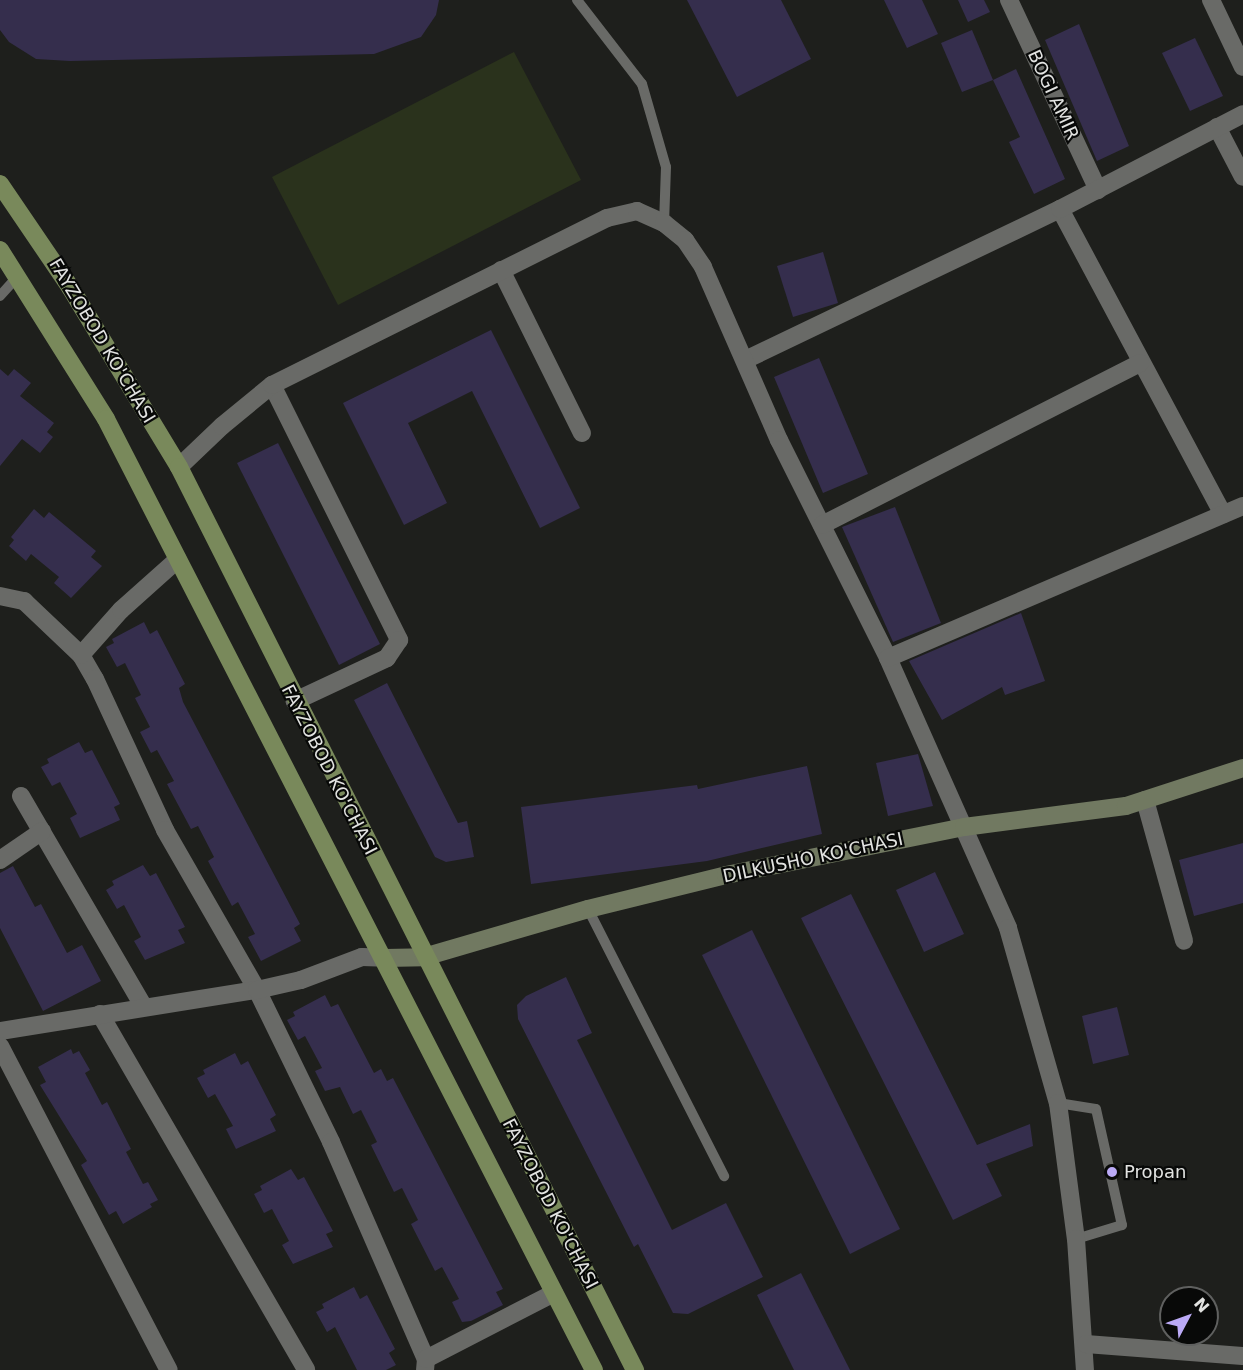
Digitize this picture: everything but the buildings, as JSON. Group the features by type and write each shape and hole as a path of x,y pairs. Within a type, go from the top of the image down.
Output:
{"main road":[{"name":"FAYZOBOD KO'CHASI","path":"0,184 70,287 178,468 635,1370"},
{"name":"FAYZOBOD KO'CHASI","path":"0,250 106,419 385,958 594,1370"}],"street":[{"path":"1010,0 1098,190"},
{"path":"1211,0 1243,67"},
{"path":"745,360 1060,209 1243,114"},
{"path":"1217,127 1243,177"},
{"path":"1060,209 1140,363 1223,514"},
{"path":"178,468 222,426 272,385 607,218 637,212 664,223 695,252 822,525 888,658 1008,928 1058,1103 1076,1239 1086,1344 1085,1370"},
{"path":"501,270 582,433"},
{"path":"822,525 1140,363"},
{"path":"272,385 399,640 387,658 295,701"},
{"path":"888,658 1243,506"},
{"path":"81,655 121,610 178,559"},
{"path":"0,596 24,601 81,655 165,830 257,990 331,1142 425,1364 554,1293"},
{"name":"DILKUSHO KO'CHASI","path":"385,958 424,957 588,909 726,875 964,826 1126,806 1243,768"},
{"path":"21,795 144,1007"},
{"path":"1145,800 1184,941"},
{"path":"0,860 42,831"},
{"path":"0,1031 257,990 301,980 362,957 385,958"},
{"path":"100,1014 306,1370"},
{"path":"0,1046 169,1370"},
{"path":"1086,1344 1243,1356"}],"lane":[{"path":"577,0 642,84 666,167 664,223"},
{"path":"0,296 18,276"},
{"path":"588,909 724,1176"},
{"path":"1058,1103 1096,1109 1122,1225 1076,1239"}],"green space":[{"path":"514,52 581,180 338,305 272,177"}],"place":[{"name":"Propan","path":"1112,1172"}]}
